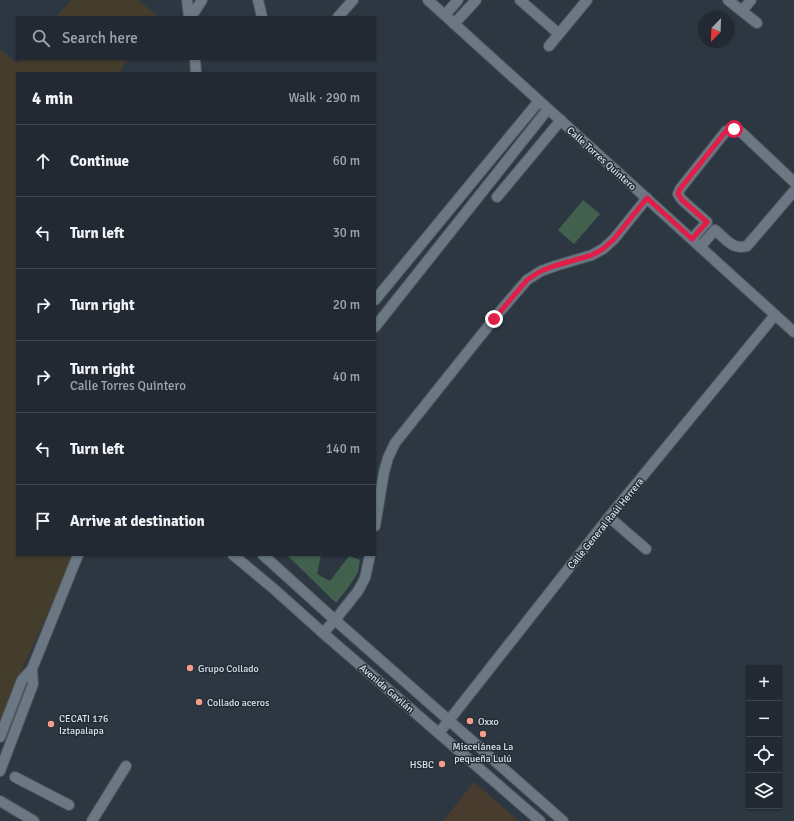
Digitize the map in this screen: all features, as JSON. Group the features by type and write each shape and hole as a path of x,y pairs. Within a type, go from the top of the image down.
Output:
{"street":[{"path":"186,0 190,16"},
{"path":"191,16 202,0"},
{"path":"258,0 262,16"},
{"path":"339,16 353,0"},
{"name":"Calle Torres Quintero","path":"428,0 775,315 792,327"},
{"path":"445,15 458,0"},
{"path":"454,24 476,0"},
{"path":"520,0 559,34"},
{"path":"549,46 587,0"},
{"path":"728,0 757,23"},
{"path":"742,11 752,0"},
{"path":"195,60 196,72"},
{"path":"376,299 539,101"},
{"path":"376,326 548,109"},
{"path":"497,197 561,120"},
{"path":"692,239 707,222 682,200 678,194 680,189 726,131 734,129 741,132 794,182"},
{"path":"700,247 715,230 733,246 738,248 747,246 794,191"},
{"path":"376,520 384,472 388,458 395,443 502,309 527,280 541,271 592,255 603,249 614,239 647,198"},
{"name":"Calle General Raúl Herrera","path":"439,733 609,517 775,315"},
{"path":"609,517 646,549"},
{"path":"0,738 22,680 32,669 78,556"},
{"name":"Avenida Gavilán","path":"234,556 540,821"},
{"name":"Avenida Gavilán","path":"264,556 563,821"},
{"path":"323,633 358,590 365,578 370,556"},
{"path":"0,771 33,684 32,669"},
{"path":"92,821 126,766"},
{"path":"15,777 69,805"},
{"path":"0,801 19,817 34,821"}],"shaded area":[{"path":"71,0 138,0 158,16 57,16"},
{"path":"0,49 17,63 20,60 127,60 120,70 123,72 16,72 16,556 71,556 64,576 24,665 0,725"},
{"path":"474,782 519,821 443,821"}],"green space":[{"path":"583,200 600,214 574,244 558,230"},
{"path":"288,556 321,556 317,574 330,581 349,556 360,560 358,572 336,603"}],"place":[{"name":"Grupo Collado","path":"190,668"},
{"name":"Collado aceros","path":"199,702"},
{"name":"Oxxo","path":"470,721"},
{"name":"CECATI 176 Iztapalapa","path":"51,724"},
{"name":"Miscelánea La pequeña Lulú","path":"483,734"},
{"name":"HSBC","path":"442,764"}],"route":[{"path":"494,319 527,280 541,271 592,255 603,249 614,239 647,198 692,239 707,222 682,200 678,194 680,189 726,131 734,129"}]}
